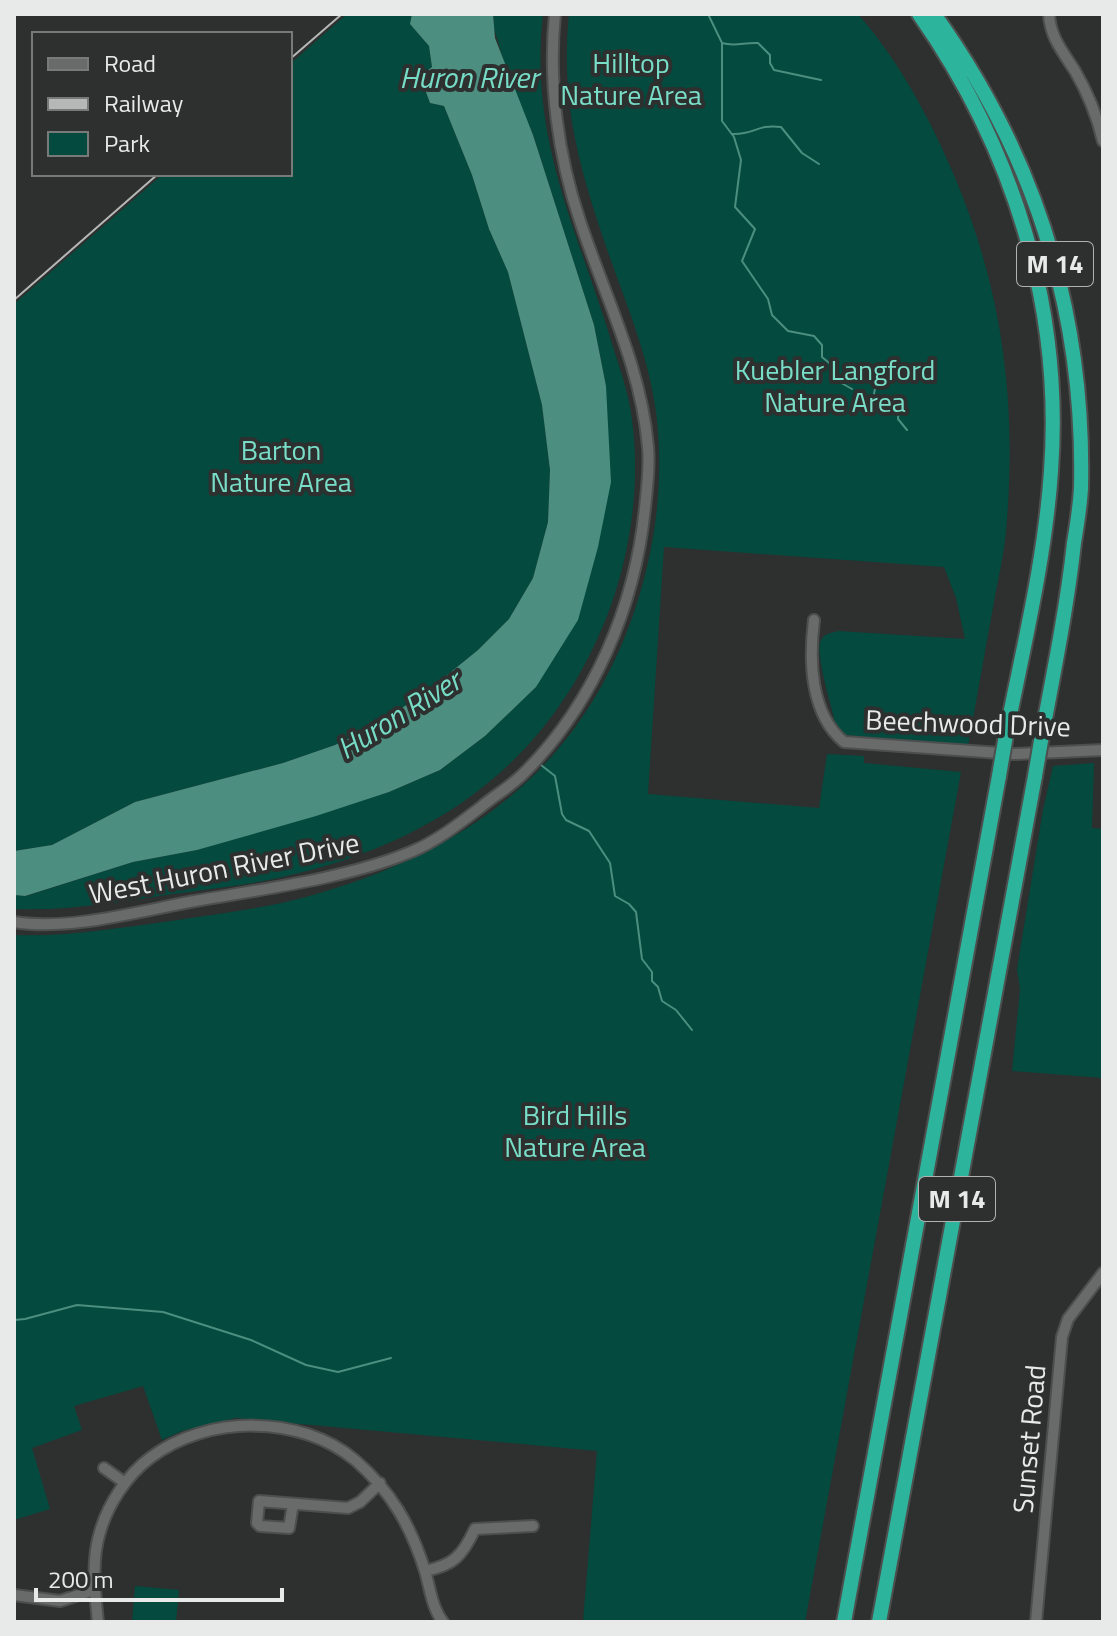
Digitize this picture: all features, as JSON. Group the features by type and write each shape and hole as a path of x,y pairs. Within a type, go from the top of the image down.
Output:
{"highway":[{"name":"M 14","path":"844,1622 1041,552 1051,471 1050,344 1031,250 997,150 962,81 919,14"},
{"name":"M 14","path":"879,1622 1035,776 1069,585 1081,491 1080,419 1074,353 1062,289 1048,238 1028,180 986,95 934,14"}],"street":[{"name":"West Huron River Drive","path":"14,922 46,924 83,920 209,898 338,875 413,851 456,826 523,775 581,700 605,657 635,573 642,536 649,452 644,408 632,359 580,221 569,180 554,97 552,43 555,14"},
{"path":"1049,14 1057,46 1074,69 1094,108 1103,141"},
{"name":"Beechwood Drive","path":"814,620 812,671 822,714 844,742 1002,754 1103,750"},
{"name":"Sunset Road","path":"1036,1622 1062,1337 1068,1319 1103,1273"},
{"path":"98,1622 94,1590 95,1552 100,1532 125,1483 150,1457 178,1442 207,1431 241,1425 271,1426 320,1440 352,1458 380,1483 408,1524 443,1622"},
{"path":"104,1468 125,1483"},
{"path":"293,1504 289,1528 257,1523 259,1501 348,1508 360,1502 380,1483"},
{"path":"425,1571 444,1567 456,1559 466,1549 475,1529 533,1526"},
{"path":"14,1595 60,1601 94,1590"}],"green space":[{"name":"Barton Nature Area","path":"347,14 412,14 410,24 429,46 432,67 420,77 430,103 444,106 472,175 489,229 508,272 542,405 550,470 548,522 533,578 509,619 478,650 425,693 374,726 335,745 283,763 135,802 52,845 14,851 14,304 161,176 292,176 292,62"},
{"path":"493,14 543,14 540,58 549,140 558,179 623,378 632,420 634,495 627,545 607,616 582,669 552,716 518,756 478,791 434,820 386,844 334,863 252,883 94,905 14,909 14,895 26,896 133,862 197,850 389,792 440,770 485,736 536,687 606,386 594,325 533,135 508,76"},
{"name":"Bird Hills Nature Area","path":"569,14 858,14 888,52 914,93 956,180 986,266 1003,352 1010,440 1006,531 968,746 845,735 836,727 820,657 821,640 838,631 965,639 956,598 944,567 664,547 648,794 819,808 827,754 864,756 864,763 961,772 805,1622 583,1622 597,1451 236,1418 182,1431 162,1440 143,1386 74,1406 82,1430 32,1448 50,1509 14,1520 14,935 92,931 273,905 362,879 413,858 461,832 505,801 544,765 578,723 607,675 631,621 646,570 656,518 659,465 656,412 643,352 581,166 567,78"},
{"path":"1094,763 1092,828 1103,829 1103,1078 1012,1071 1020,990 1017,969 1053,766"},
{"path":"135,1586 179,1590 176,1622 132,1622"}],"water":[{"name":"Huron River","path":"412,14 493,14 495,38 533,135 594,325 606,386 611,482 598,547 578,620 536,687 485,736 440,770 389,792 316,816 197,850 133,862 25,896 14,895 14,851 52,845 135,802 283,763 335,745 374,726 425,693 478,650 509,619 533,578 548,522 550,470 542,405 508,272 444,106 430,103 420,76 432,67 429,46 410,24"}],"waterway":[{"path":"708,14 722,43 722,121 734,137 741,160 735,207 755,229 742,261 768,299 772,315 788,331 814,336 822,345 822,357 835,368 836,380 852,389"},
{"path":"722,43 758,43 770,55 774,70 821,80"},
{"path":"732,134 781,127 802,153 819,164"},
{"path":"863,370 869,369 875,377 872,401 875,406 888,399 899,400 898,419 907,430"},
{"path":"541,765 555,776 562,814 566,820 589,831 610,863 615,896 636,912 642,959 652,972 652,981 658,987 662,1001 676,1010 692,1030"},
{"path":"14,1320 77,1305 163,1312 251,1340 306,1365 338,1372 391,1358"}],"railway":[{"path":"292,57 342,14"},
{"path":"14,300 156,176"}],"park label":[{"name":"Hilltop Nature Area","path":"631,79"},
{"name":"Kuebler Langford Nature Area","path":"835,386"}]}
